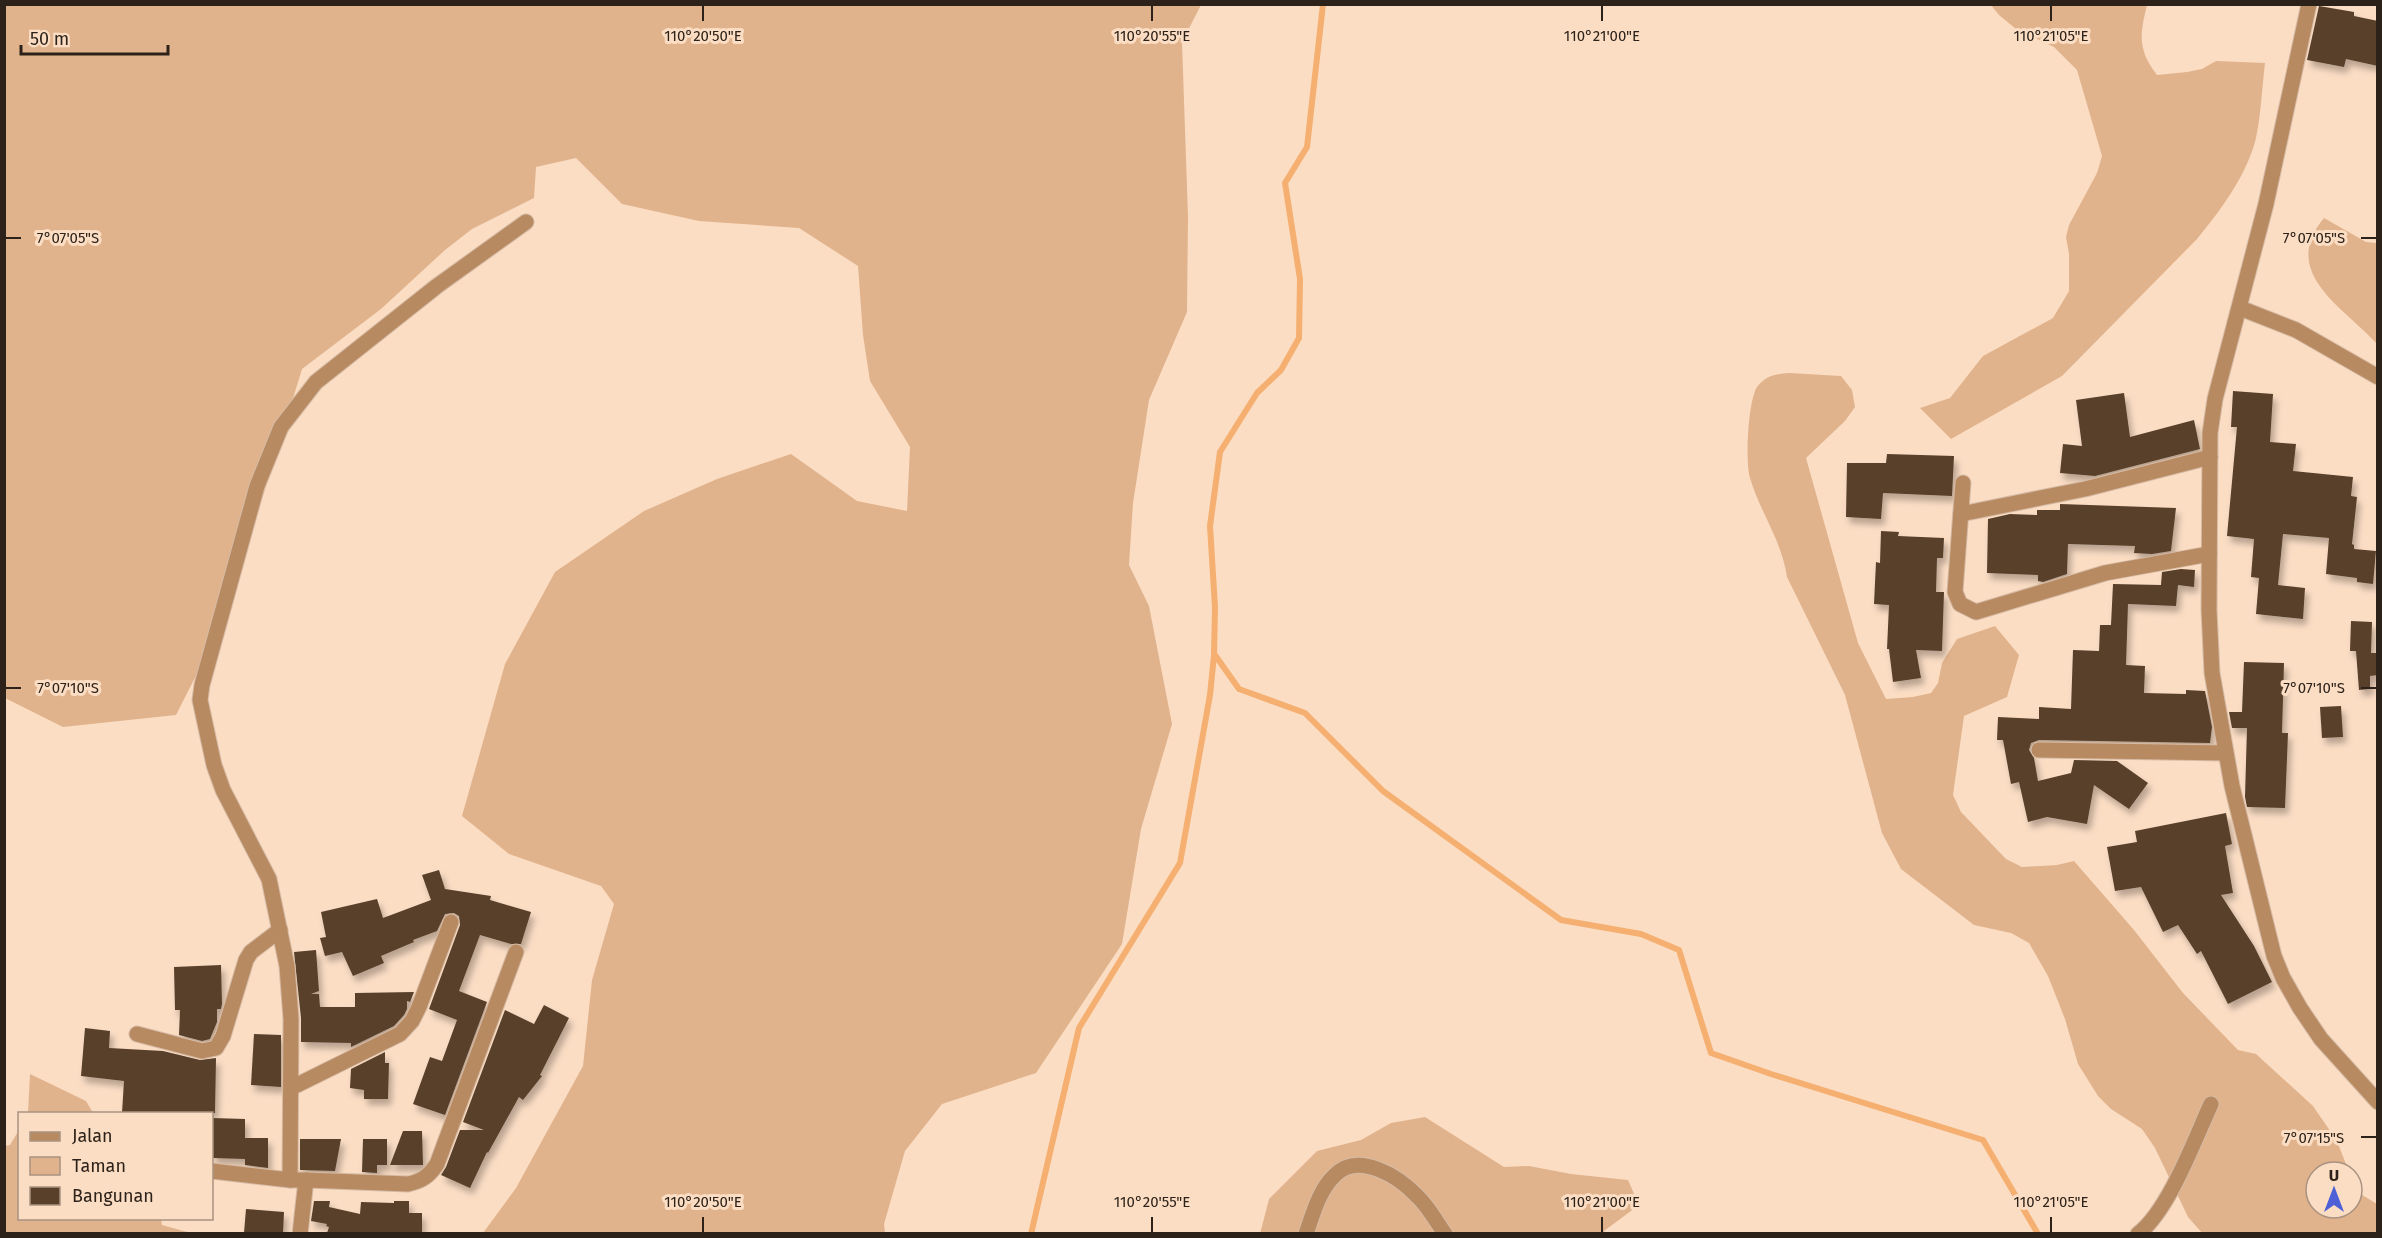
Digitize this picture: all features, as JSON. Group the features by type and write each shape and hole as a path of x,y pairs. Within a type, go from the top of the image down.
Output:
{"street":[{"path":"2309,4 2266,204 2215,399 2210,457 2209,554 2212,673 2225,753 2274,956 2283,978 2321,1039 2378,1102"},
{"path":"300,1233 291,1088 290,986 280,930 270,879 232,809 217,774 200,700 202,685 257,486 281,427 316,382 437,286 526,222"},
{"path":"2240,308 2296,330 2378,377"},
{"path":"1961,514 2085,489 2210,457"},
{"path":"1963,483 1955,592 1960,603 1976,612 2105,573 2209,554"},
{"path":"2039,750 2225,753"},
{"path":"291,1088 400,1034 412,1021 451,922"},
{"path":"137,1034 202,1051 216,1048 223,1036 246,960 251,952 280,930"},
{"path":"213,1171 298,1180 408,1184 420,1182 429,1176 437,1164 516,952"},
{"path":"2138,1233 2145,1228 2162,1204 2182,1168 2211,1104"},
{"path":"1306,1233 1320,1196 1336,1173 1362,1165 1372,1167 1403,1183 1419,1197 1445,1233"}],"green space":[{"path":"4,5 1201,5 1182,42 1188,217 1187,312 1149,400 1133,503 1129,565 1149,606 1172,724 1141,829 1122,944 1036,1073 942,1104 905,1151 884,1224 885,1233 483,1233 516,1188 583,1066 592,980 614,904 601,886 509,854 462,816 505,664 555,572 644,511 717,479 791,454 857,501 907,511 910,447 870,381 863,335 858,266 799,228 699,221 622,204 576,158 536,167 534,198 472,229 445,250 381,309 302,369 235,587 207,654 176,715 63,727 5,698"},
{"path":"1991,5 2147,5 2142,33 2143,49 2157,75 2202,69 2216,61 2265,63 2259,120 2252,152 2232,192 2197,239 2062,376 1951,439 1920,408 1950,398 1983,356 2053,318 2069,291 2069,254 2066,237 2069,225 2097,173 2102,156 2077,70 2054,47 2016,29"},
{"path":"2324,218 2366,242 2377,243 2377,344 2334,303 2312,273 2308,256 2312,238"},
{"path":"1789,373 1841,376 1852,390 1855,407 1845,421 1806,458 1858,643 1886,699 1931,693 1938,683 1942,663 1957,639 1995,626 2019,655 2007,697 1964,716 1953,795 1961,812 2006,859 2022,867 2057,865 2074,861 2134,930 2183,993 2238,1050 2256,1054 2313,1106 2337,1141 2344,1160 2304,1160 2304,1220 2364,1220 2364,1196 2377,1204 2377,1233 2203,1234 2188,1217 2155,1148 2142,1129 2111,1109 2098,1096 2078,1064 2065,1019 2048,976 2029,943 2011,933 1974,925 1901,869 1882,833 1845,695 1787,577 1781,551 1750,478 1748,432 1751,405 1760,383 1776,375"},
{"path":"30,1074 86,1101 92,1112 28,1112"},
{"path":"1425,1117 1504,1167 1529,1166 1571,1174 1628,1180 1639,1205 1604,1231 1605,1233 1260,1234 1269,1199 1317,1151 1361,1140 1391,1123"},
{"path":"18,1132 18,1220 161,1220 162,1225 191,1233 5,1233 5,1146 10,1145"}],"building":[{"path":"2319,6 2354,12 2354,16 2378,21 2378,66 2346,59 2344,67 2307,60"},
{"path":"2233,391 2273,394 2270,442 2296,444 2293,471 2353,477 2351,496 2357,497 2352,544 2354,549 2376,551 2373,584 2357,582 2357,578 2326,574 2329,538 2283,534 2278,585 2305,588 2303,619 2256,614 2259,578 2251,577 2254,539 2227,536 2237,427 2231,427"},
{"path":"2124,393 2130,437 2194,420 2200,449 2095,476 2060,473 2063,444 2082,446 2076,400"},
{"path":"1887,454 1954,456 1952,496 1883,493 1881,519 1846,517 1847,463 1886,463"},
{"path":"2060,504 2176,508 2171,551 2152,554 2134,553 2135,546 2068,544 2067,574 2043,582 2038,581 2038,575 1987,573 1988,519 2010,514 2037,515 2037,510 2060,510"},
{"path":"1881,531 1899,532 1898,536 1944,538 1943,558 1937,558 1936,592 1944,592 1942,651 1916,650 1921,678 1893,682 1889,649 1887,649 1889,605 1874,604 1876,562 1880,563"},
{"path":"2181,569 2195,570 2194,587 2178,585 2176,606 2128,604 2126,665 2145,666 2144,693 2186,694 2186,690 2205,691 2212,727 2210,743 2039,740 2031,743 2029,750 2034,758 2038,781 2071,773 2074,760 2117,761 2148,783 2129,809 2094,785 2087,824 2047,817 2028,822 2019,782 2011,784 2003,740 1997,740 1998,717 2039,719 2039,707 2071,709 2073,650 2099,651 2100,625 2111,625 2113,584 2161,585 2162,572"},
{"path":"2351,621 2372,622 2371,653 2378,653 2378,675 2370,676 2370,689 2359,690 2356,651 2350,651"},
{"path":"2244,662 2284,663 2282,733 2288,733 2285,808 2247,807 2245,797 2247,728 2232,728 2229,712 2242,712"},
{"path":"2341,706 2343,737 2322,738 2320,707"},
{"path":"2226,813 2232,844 2225,846 2233,893 2221,895 2254,946 2272,982 2228,1004 2201,951 2197,954 2178,925 2163,932 2141,887 2115,891 2107,847 2137,842 2135,831"},
{"path":"439,870 445,889 491,896 490,900 531,912 521,944 511,944 480,935 459,991 487,1002 445,1115 413,1104 430,1057 442,1061 457,1020 429,1009 460,925 459,916 454,913 445,914 437,931 381,956 384,963 353,976 342,952 325,956 320,938 326,937 321,912 377,899 383,918 431,900 422,875"},
{"path":"316,950 319,991 311,994 319,994 320,1007 355,1007 355,993 414,992 410,1002 407,1001 404,1015 394,1026 351,1047 351,1043 301,1042 301,1018 294,952"},
{"path":"221,965 222,1004 221,1009 217,1009 217,1022 210,1039 202,1041 179,1035 180,1010 175,1010 174,967"},
{"path":"544,1005 569,1018 540,1075 542,1076 523,1100 519,1097 487,1152 470,1188 441,1175 460,1130 484,1130 463,1122 505,1010 534,1024"},
{"path":"85,1028 110,1031 109,1048 163,1051 200,1060 216,1058 215,1113 122,1112 124,1081 81,1076"},
{"path":"254,1034 281,1035 281,1087 251,1085"},
{"path":"385,1052 385,1063 389,1063 388,1099 364,1099 364,1090 350,1088 351,1069"},
{"path":"213,1118 245,1119 245,1138 268,1138 268,1168 245,1165 245,1159 213,1158"},
{"path":"403,1131 422,1131 423,1165 390,1165"},
{"path":"300,1139 341,1139 335,1171 300,1170"},
{"path":"363,1139 387,1139 387,1165 377,1165 377,1173 362,1172"},
{"path":"314,1201 330,1201 329,1207 360,1214 361,1202 409,1201 409,1213 422,1213 422,1233 327,1233 329,1227 326,1226 327,1224 311,1221"},
{"path":"246,1209 284,1212 283,1233 244,1233"}],"waterway":[{"path":"1031,1234 1079,1028 1180,863 1210,695 1214,655 1215,607 1210,526 1220,452 1257,393 1281,370 1299,338 1300,279 1285,183 1307,147 1323,4"},
{"path":"1215,655 1239,689 1305,713 1383,791 1561,920 1641,934 1679,950 1711,1053 1983,1140 2038,1234"}]}
